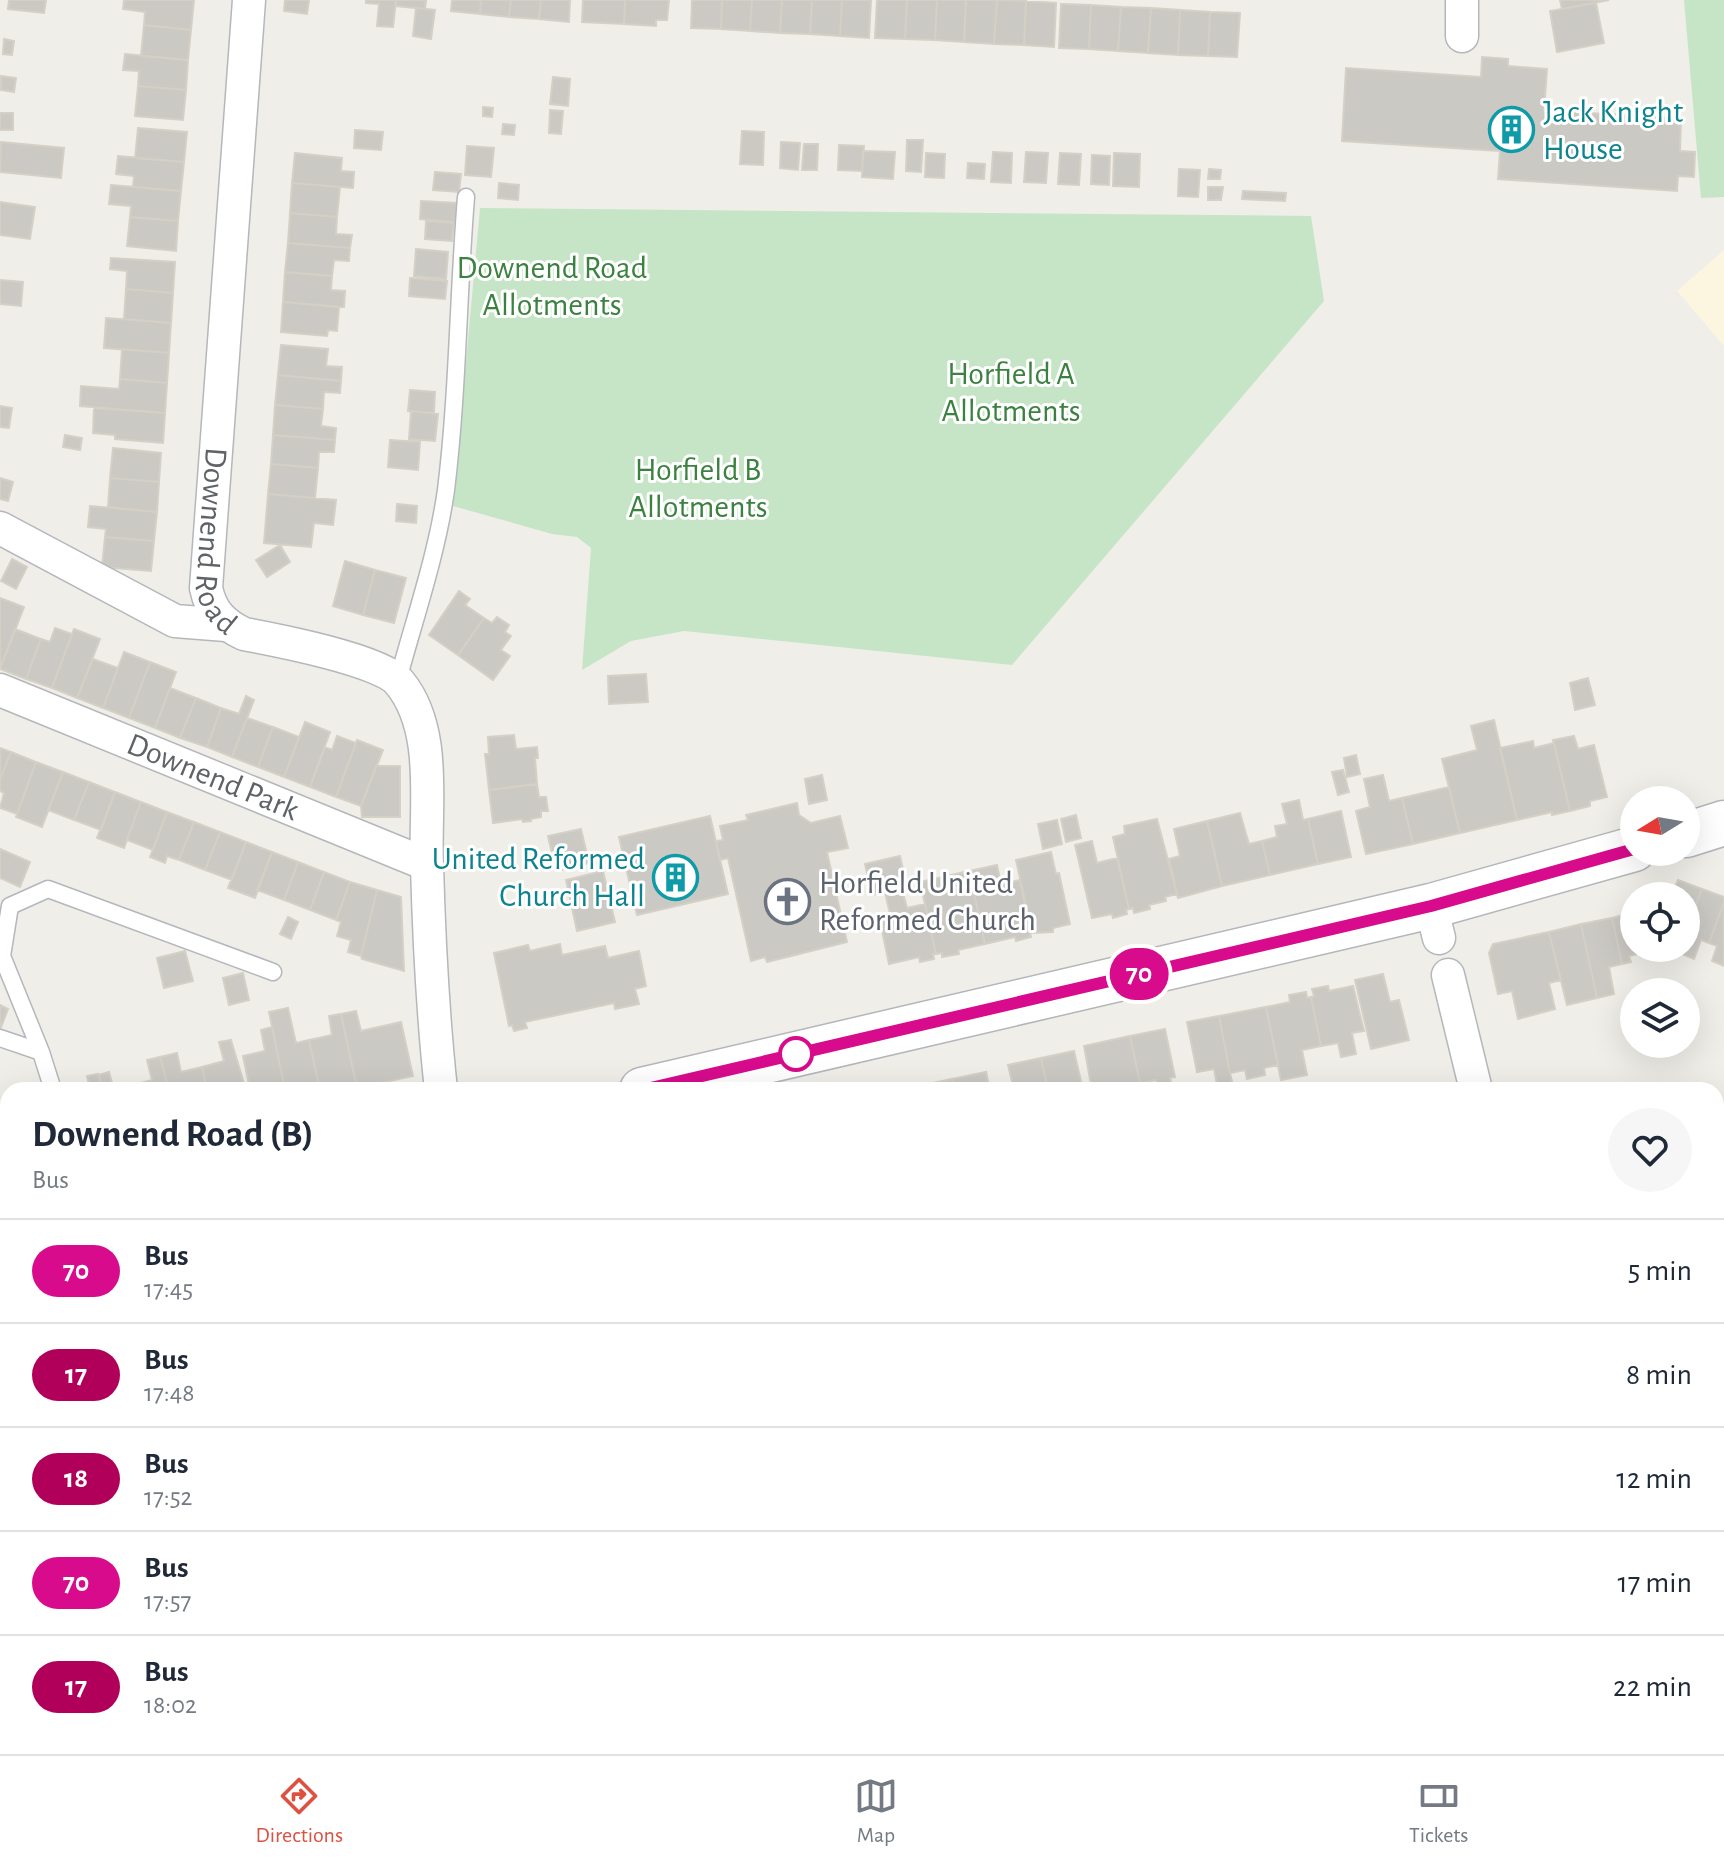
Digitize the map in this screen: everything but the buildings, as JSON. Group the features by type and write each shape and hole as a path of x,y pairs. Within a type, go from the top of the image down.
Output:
{"main road":[{"path":"1700,831 1724,823"},
{"path":"680,1082 1435,922 1620,854"}],"street":[{"name":"Downend Road","path":"249,0 206,588 209,605 226,625 244,634 371,664 398,680"},
{"path":"1462,0 1462,36"},
{"path":"0,528 175,621 226,625"},
{"path":"398,680 413,704 424,745 426,864 440,1082"},
{"name":"Downend Park","path":"0,690 426,864"},
{"path":"1448,975 1474,1082"}],"lane":[{"path":"398,680 445,493 459,360 458,298 466,197"},
{"path":"50,1082 2,956 10,906 48,889 273,972"},
{"path":"0,1038 41,1052"}],"shaded area":[{"path":"1724,250 1724,346 1677,291"}],"green space":[{"path":"1684,0 1724,0 1724,197 1701,198"},
{"path":"480,208 1311,216 1324,301 1012,665 684,631 631,641 582,670 591,548 577,537 552,534 453,506"}],"bus line":[{"name":"70","path":"676,1082 1431,906 1620,853"}],"place":[{"name":"Jack Knight House","path":"1512,130"},
{"name":"United Reformed Church Hall","path":"676,877"},
{"name":"Horfield United Reformed Church","path":"788,901"}],"park label":[{"name":"Downend Road Allotments","path":"552,286"},
{"name":"Horfield A Allotments","path":"1011,392"},
{"name":"Horfield B Allotments","path":"698,488"}]}
